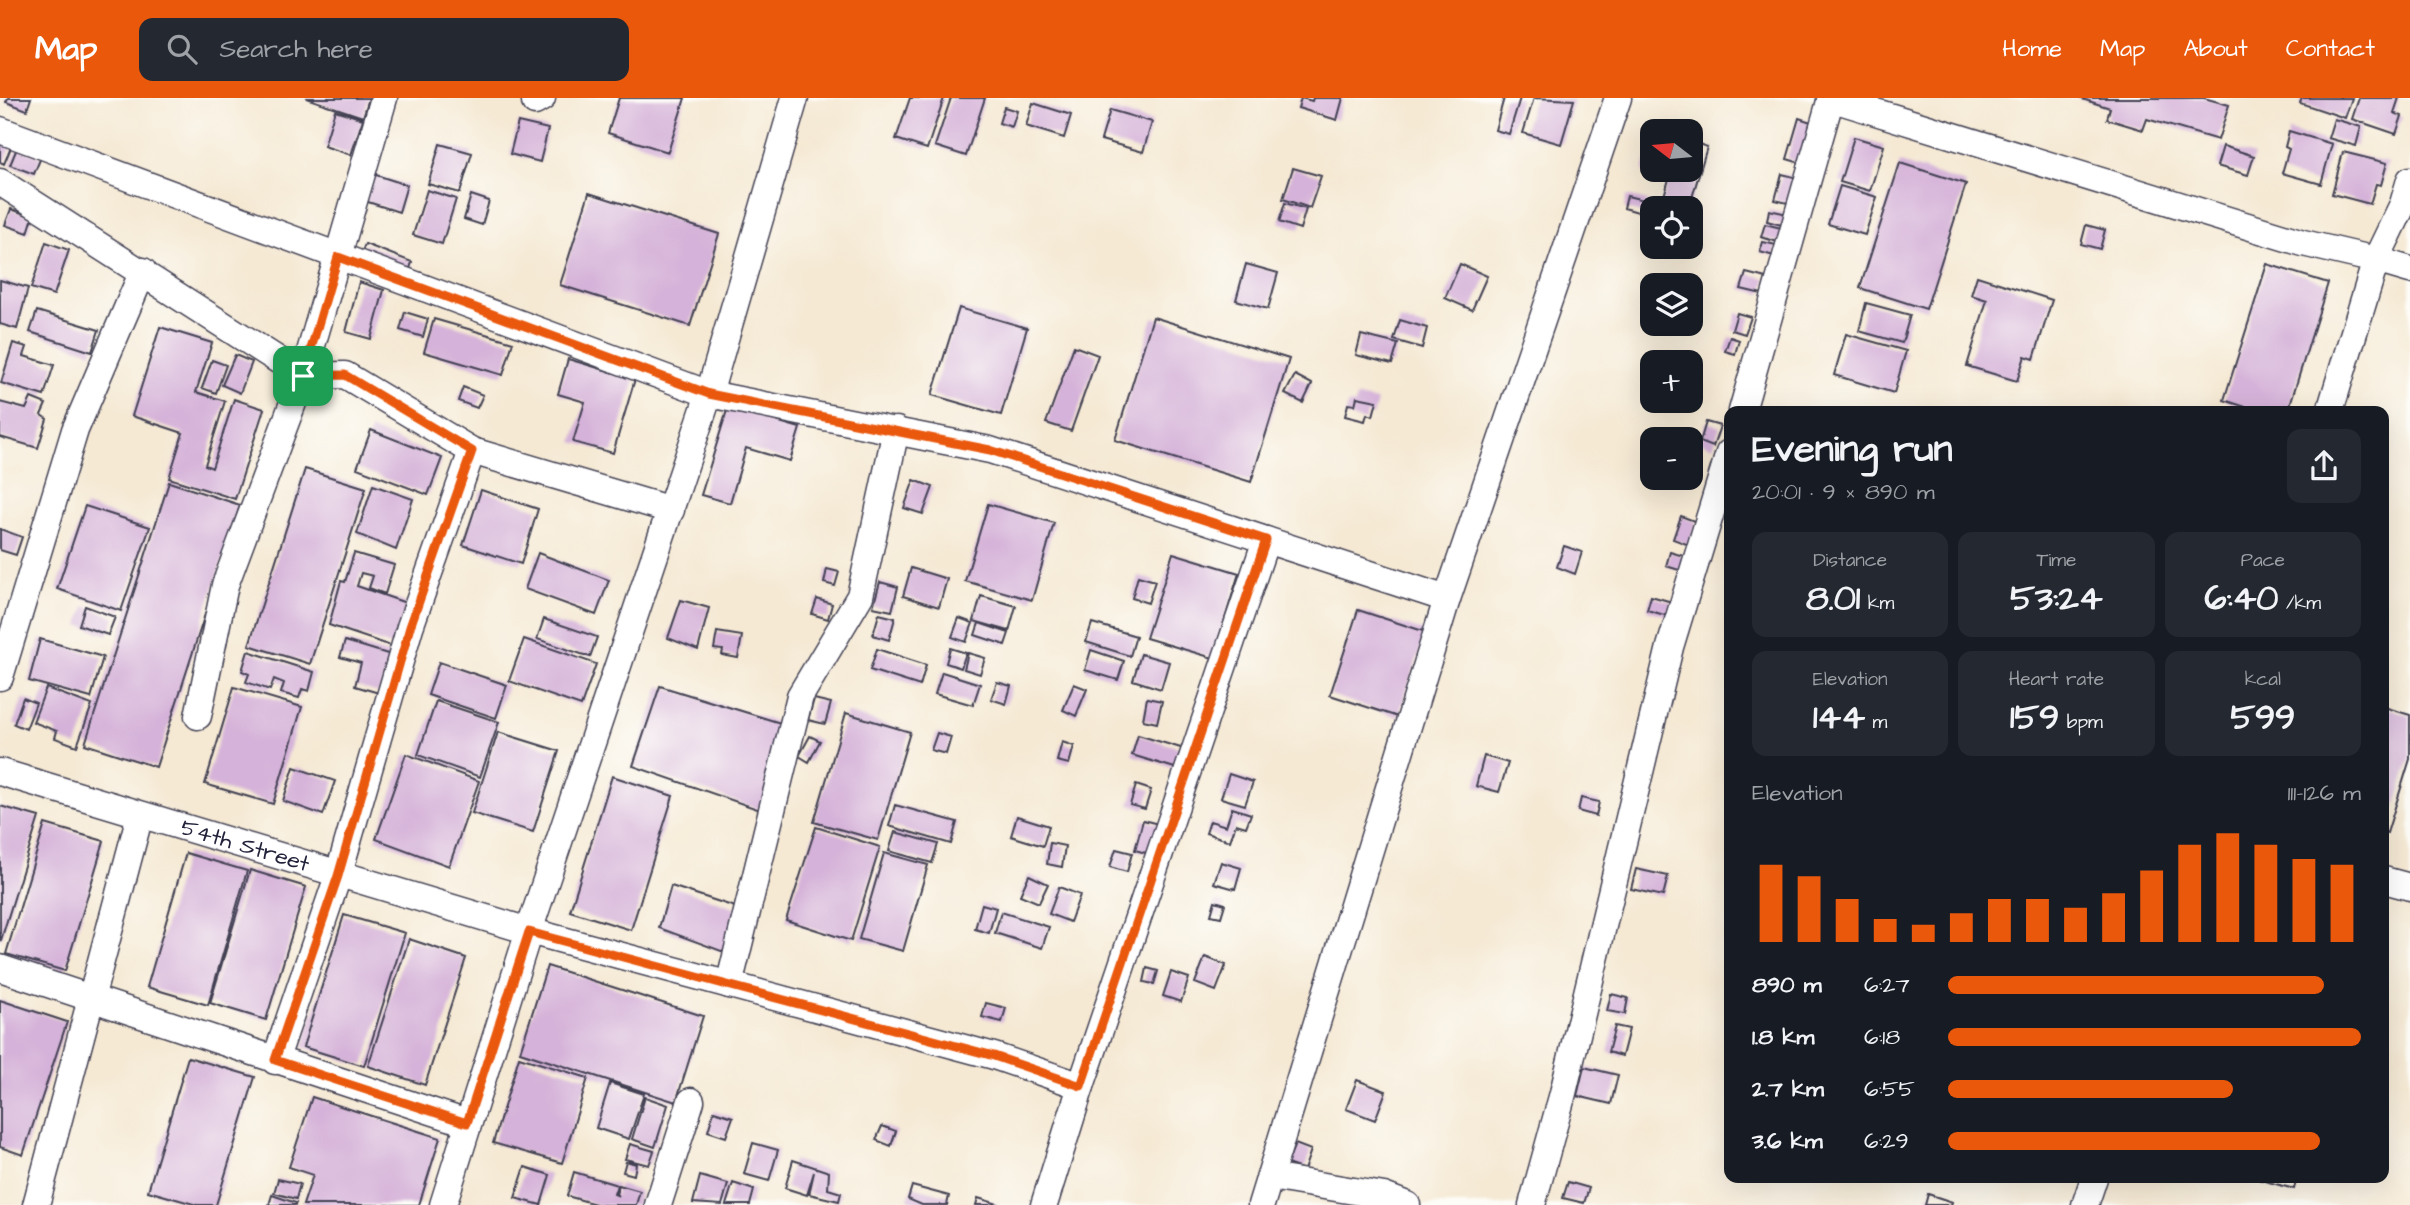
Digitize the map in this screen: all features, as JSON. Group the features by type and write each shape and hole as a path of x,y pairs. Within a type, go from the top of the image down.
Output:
{"street":[{"path":"198,716 225,585 303,376 384,98"},
{"path":"443,1205 529,932 709,394 795,98"},
{"path":"1261,1205 1447,599 1618,98"},
{"path":"1743,406 1830,98 2303,243 2410,270"},
{"path":"0,130 709,394 990,450 1447,599"},
{"path":"2332,406 2376,260 2403,204 2410,180"},
{"path":"0,182 143,271 303,376 345,375 472,451 671,510"},
{"path":"0,677 75,430 143,271"},
{"path":"729,985 800,696 860,596 896,430"},
{"path":"275,1060 338,876 410,627 472,451"},
{"path":"1532,1205 1563,1093 1670,647 1724,469"},
{"path":"1044,1205 1081,1086 1266,540"},
{"name":"54th Street","path":"0,772 529,932 994,1056 1081,1086"},
{"path":"36,1205 141,815"},
{"path":"2389,881 2410,887"},
{"path":"0,968 467,1123"},
{"path":"658,1205 691,1101"},
{"path":"1270,1177 1384,1196 1406,1205"},
{"path":"2085,1205 2092,1183"}],"building":[{"path":"8,98 31,98 27,110 6,102"},
{"path":"306,98 369,98 363,117"},
{"path":"619,98 685,98 668,152 608,133"},
{"path":"910,98 944,98 927,149 896,139"},
{"path":"951,98 985,98 966,156 935,146"},
{"path":"1301,98 1312,101 1313,98 1343,98 1337,120 1298,108"},
{"path":"1504,98 1520,98 1509,134 1495,130"},
{"path":"1534,98 1574,100 1561,144 1523,133"},
{"path":"2079,98 2204,98 2229,105 2218,140 2147,119 2143,130 2107,119 2110,108"},
{"path":"2302,98 2352,98 2345,118 2300,103"},
{"path":"2359,98 2399,98 2394,113 2402,116 2396,134 2352,119"},
{"path":"1033,103 1071,115 1064,138 1026,126"},
{"path":"1004,107 1017,111 1012,127 999,123"},
{"path":"335,110 363,119 351,155 324,146"},
{"path":"1110,110 1152,122 1143,152 1101,140"},
{"path":"1799,118 1811,122 1807,165 1787,159"},
{"path":"2334,119 2361,127 2356,146 2328,138"},
{"path":"518,122 548,129 540,162 510,154"},
{"path":"2289,131 2332,144 2321,184 2282,173 2289,149 2285,147"},
{"path":"1854,137 1884,146 1870,191 1840,182"},
{"path":"0,140 12,145 4,164 0,162"},
{"path":"440,144 472,153 460,193 428,184"},
{"path":"2223,146 2254,156 2248,175 2217,166"},
{"path":"17,148 41,157 34,174 10,165"},
{"path":"2343,152 2387,163 2381,185 2376,184 2370,204 2332,194"},
{"path":"1900,163 1966,184 1926,309 1860,288"},
{"path":"1293,168 1321,176 1310,208 1283,199"},
{"path":"373,174 407,185 399,212 365,201"},
{"path":"1782,174 1798,178 1792,204 1775,200"},
{"path":"1668,182 1697,182 1693,196 1664,196"},
{"path":"1840,186 1877,197 1865,235 1828,224"},
{"path":"427,190 456,199 442,244 413,235"},
{"path":"589,193 719,234 690,326 560,285"},
{"path":"471,195 489,201 482,225 464,219"},
{"path":"1627,196 1640,199 1640,213 1624,208"},
{"path":"1285,203 1306,209 1300,229 1279,222"},
{"path":"11,209 33,217 28,233 5,225"},
{"path":"1769,210 1788,214 1785,226 1767,221"},
{"path":"1765,224 1785,229 1781,243 1761,237"},
{"path":"2086,225 2105,230 2100,249 2081,244"},
{"path":"46,242 69,250 54,295 31,288"},
{"path":"1763,242 1776,245 1774,256 1760,252"},
{"path":"365,244 412,262 409,272 361,254"},
{"path":"1246,264 1278,273 1268,309 1236,300"},
{"path":"1460,264 1487,276 1472,310 1445,298"},
{"path":"2267,264 2328,283 2290,406 2243,406 2224,400"},
{"path":"1746,273 1766,278 1762,294 1741,289"},
{"path":"1977,276 2052,300 2034,359 2025,356 2017,381 1967,366 1987,300 1971,295"},
{"path":"0,280 28,288 17,329 0,324"},
{"path":"359,282 384,290 371,339 346,332"},
{"path":"1866,303 1910,315 1902,343 1859,331"},
{"path":"959,308 1027,328 1001,415 932,395"},
{"path":"37,311 99,330 92,352 30,332"},
{"path":"405,312 428,319 423,337 400,330"},
{"path":"1737,313 1751,317 1745,334 1732,330"},
{"path":"1153,317 1289,359 1251,482 1115,440"},
{"path":"434,319 513,342 503,375 424,352"},
{"path":"1400,320 1427,328 1422,348 1394,340"},
{"path":"160,327 212,343 196,392 225,401 205,465 212,468 234,399 264,409 235,499 169,478 183,433 132,416"},
{"path":"1846,334 1906,351 1894,393 1834,375"},
{"path":"1361,335 1398,344 1392,364 1356,355"},
{"path":"1730,337 1739,340 1735,354 1725,351"},
{"path":"13,343 27,347 24,356 54,365 44,396 1,383"},
{"path":"1074,346 1098,355 1071,431 1046,423"},
{"path":"235,355 252,362 240,393 222,385"},
{"path":"568,359 635,379 613,453 573,442 585,402 558,394"},
{"path":"212,360 226,365 216,393 202,388"},
{"path":"1295,375 1312,384 1303,403 1285,394"},
{"path":"463,387 483,395 477,408 458,401"},
{"path":"1357,397 1377,401 1373,416 1367,414 1365,421 1345,416 1348,404 1355,405"},
{"path":"31,398 46,404 41,415 47,419 38,448 0,437 0,402 26,409"},
{"path":"728,407 800,428 790,461 746,448 730,503 701,495"},
{"path":"1706,422 1720,426 1713,447 1703,443"},
{"path":"371,430 442,458 428,495 357,468"},
{"path":"305,469 366,488 310,664 249,645"},
{"path":"914,480 933,487 923,514 904,508"},
{"path":"169,482 240,505 156,767 85,744"},
{"path":"373,485 413,499 396,550 357,534"},
{"path":"481,490 538,509 521,564 463,545"},
{"path":"988,504 1054,523 1032,600 965,581"},
{"path":"85,506 150,527 121,611 57,589"},
{"path":"1681,516 1697,522 1689,545 1673,539"},
{"path":"0,529 22,537 16,555 0,550"},
{"path":"1564,546 1582,552 1575,574 1557,567"},
{"path":"1670,552 1690,558 1686,572 1666,566"},
{"path":"354,553 394,565 385,594 369,588 373,576 361,573 357,586 406,603 394,647 329,625 341,581 345,582"},
{"path":"538,553 609,580 596,615 525,589"},
{"path":"1173,553 1239,573 1213,658 1146,638"},
{"path":"911,568 947,579 939,607 903,596"},
{"path":"827,569 839,572 835,586 824,583"},
{"path":"1138,576 1155,581 1148,603 1132,598"},
{"path":"880,582 898,587 892,611 873,607"},
{"path":"981,596 1016,606 1009,631 974,621"},
{"path":"1651,596 1672,602 1668,616 1647,610"},
{"path":"817,599 832,604 828,619 812,614"},
{"path":"681,600 709,608 698,650 668,638"},
{"path":"85,606 115,617 108,635 79,625"},
{"path":"1358,610 1426,632 1398,717 1330,695"},
{"path":"879,614 895,618 889,640 873,635"},
{"path":"959,618 973,623 966,642 952,637"},
{"path":"544,619 597,637 590,657 537,639"},
{"path":"979,623 1009,633 1005,645 975,635"},
{"path":"1092,623 1136,636 1130,656 1086,642"},
{"path":"717,632 742,636 738,658 722,655 723,650 714,649"},
{"path":"40,639 103,657 91,698 29,681"},
{"path":"524,639 596,664 581,706 509,681"},
{"path":"345,641 391,655 379,693 355,686 361,663 340,657"},
{"path":"950,648 966,653 961,668 946,663"},
{"path":"877,649 926,665 920,686 870,670"},
{"path":"1091,650 1124,661 1118,680 1085,670"},
{"path":"248,651 314,672 309,691 302,689 299,698 281,693 284,683 274,679 270,690 246,682 249,674 242,671"},
{"path":"968,653 985,658 980,674 964,669"},
{"path":"1141,654 1169,662 1161,689 1133,680"},
{"path":"439,662 507,685 496,718 428,695"},
{"path":"942,672 980,684 973,705 935,694"},
{"path":"997,682 1011,686 1006,704 991,699"},
{"path":"1074,684 1087,689 1076,716 1063,710"},
{"path":"660,686 787,725 763,811 633,766"},
{"path":"234,687 302,707 273,804 205,784"},
{"path":"46,688 92,705 77,746 55,738 57,731 33,722"},
{"path":"23,698 36,703 26,729 14,724"},
{"path":"1147,698 1162,701 1157,723 1143,720"},
{"path":"814,699 831,703 825,724 808,720"},
{"path":"436,701 499,722 480,777 418,755"},
{"path":"2389,709 2410,715 2410,759 2389,827"},
{"path":"846,713 910,732 878,840 814,822"},
{"path":"498,732 559,751 533,832 472,813"},
{"path":"937,733 951,737 946,754 931,750"},
{"path":"1138,735 1184,749 1178,769 1132,755"},
{"path":"810,736 820,741 809,762 799,756"},
{"path":"1062,742 1074,746 1069,764 1057,761"},
{"path":"406,754 479,781 449,866 376,839"},
{"path":"1484,756 1508,763 1499,792 1476,786"},
{"path":"294,767 335,781 323,815 283,801"},
{"path":"1229,774 1253,782 1245,805 1221,798"},
{"path":"612,776 673,796 631,930 570,911"},
{"path":"1136,785 1151,790 1145,809 1130,805"},
{"path":"1581,798 1599,802 1596,816 1578,811"},
{"path":"895,805 957,822 951,844 889,826"},
{"path":"0,806 39,817 1,940 0,939"},
{"path":"1232,808 1251,814 1246,827 1236,824 1230,841 1206,833 1210,821 1226,826"},
{"path":"1017,816 1049,826 1043,846 1011,836"},
{"path":"1143,820 1166,826 1157,856 1135,850"},
{"path":"45,824 104,841 65,971 6,954"},
{"path":"816,827 880,847 851,941 786,920"},
{"path":"895,832 938,844 932,863 889,851"},
{"path":"1050,843 1065,846 1062,867 1047,864"},
{"path":"1116,849 1132,853 1127,872 1110,867"},
{"path":"186,853 247,871 208,1005 147,987"},
{"path":"884,853 928,865 903,951 859,939"},
{"path":"1221,862 1241,868 1235,889 1214,883"},
{"path":"1636,869 1668,876 1663,896 1631,889"},
{"path":"250,870 306,887 266,1020 210,1003"},
{"path":"1029,875 1048,884 1039,903 1020,895"},
{"path":"671,886 738,908 724,952 659,928"},
{"path":"1059,887 1080,895 1070,922 1049,914"},
{"path":"1215,901 1225,904 1221,917 1211,915"},
{"path":"982,904 996,908 989,933 975,929"},
{"path":"1001,912 1049,927 1042,948 995,933"},
{"path":"344,915 405,933 364,1066 303,1047"},
{"path":"409,939 466,958 425,1085 368,1066"},
{"path":"1205,957 1226,965 1216,991 1195,983"},
{"path":"547,966 703,1016 676,1102 520,1052"},
{"path":"1147,968 1158,971 1154,984 1144,982"},
{"path":"1171,972 1189,978 1181,1002 1163,996"},
{"path":"1611,994 1628,998 1625,1014 1607,1011"},
{"path":"0,1000 67,1022 23,1155 0,1147"},
{"path":"986,1003 1006,1008 1002,1022 982,1017"},
{"path":"1615,1026 1629,1029 1622,1056 1608,1052"},
{"path":"188,1057 255,1077 216,1205 197,1205 148,1191"},
{"path":"519,1057 588,1078 562,1163 493,1143"},
{"path":"1584,1067 1618,1075 1611,1104 1577,1096"},
{"path":"1357,1080 1386,1091 1375,1120 1346,1109"},
{"path":"610,1083 644,1094 629,1139 596,1128"},
{"path":"312,1097 440,1138 419,1205 303,1205 313,1175 289,1167"},
{"path":"645,1097 668,1105 655,1147 632,1139"},
{"path":"714,1111 733,1117 726,1137 708,1131"},
{"path":"882,1126 896,1131 891,1146 876,1140"},
{"path":"753,1143 778,1150 769,1181 744,1174"},
{"path":"630,1144 654,1151 649,1165 625,1159"},
{"path":"1295,1144 1311,1150 1304,1170 1287,1164"},
{"path":"793,1160 829,1172 828,1189 841,1193 839,1201 809,1194 814,1172 807,1195 785,1188"},
{"path":"626,1161 636,1164 634,1175 623,1172"},
{"path":"525,1167 550,1175 541,1205 515,1198"},
{"path":"574,1172 617,1185 614,1194 619,1196 616,1194 619,1185 640,1191 636,1205 599,1205 567,1196"},
{"path":"700,1176 728,1184 722,1205 693,1203"},
{"path":"278,1179 300,1184 296,1199 274,1193"},
{"path":"1568,1182 1589,1188 1584,1203 1563,1198"},
{"path":"733,1183 754,1190 750,1205 726,1205"},
{"path":"2272,1183 2296,1183 2294,1189"},
{"path":"912,1186 949,1196 947,1205 922,1205 908,1199"},
{"path":"1928,1194 1952,1202 1951,1205 1925,1205"},
{"path":"272,1195 296,1203 269,1205"},
{"path":"978,1198 998,1204 998,1205 976,1205"}],"route":[{"path":"338,257 709,394 926,435 990,450 1266,540 1081,1086 994,1056 529,932 467,1123 275,1060 338,876 410,627 472,451 345,375 303,376 338,257"}]}
